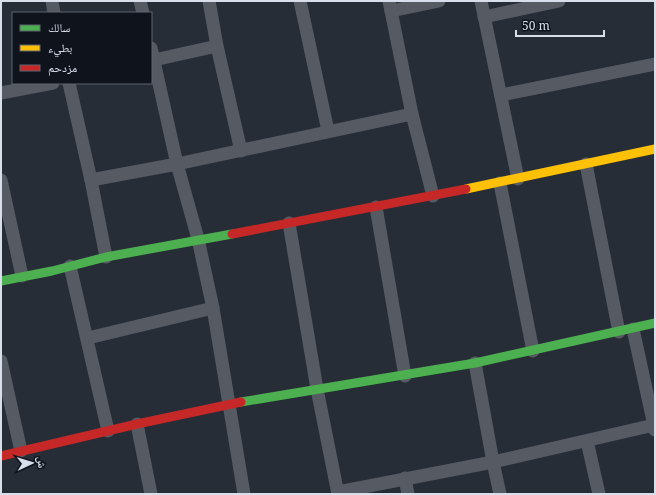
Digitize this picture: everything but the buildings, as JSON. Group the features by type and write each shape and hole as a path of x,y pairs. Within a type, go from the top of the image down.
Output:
{"street":[{"path":"52,1 54,12"},
{"path":"140,1 143,12"},
{"path":"209,1 217,46 241,151"},
{"path":"300,1 328,131"},
{"path":"433,196 412,114 390,6 439,1"},
{"path":"480,1 518,179"},
{"path":"484,17 560,1"},
{"path":"217,46 152,54 177,164 198,239 213,308 244,494"},
{"path":"501,96 655,64"},
{"path":"1,93 48,84"},
{"path":"69,84 91,180 106,257"},
{"path":"91,180 241,151 412,114"},
{"path":"1,280 198,239 500,183 655,149"},
{"path":"586,164 619,332"},
{"path":"1,180 22,276"},
{"path":"500,183 533,351"},
{"path":"376,207 405,376"},
{"path":"289,223 317,389 338,493 654,428 633,329"},
{"path":"70,266 88,338 108,431"},
{"path":"88,338 213,308"},
{"path":"1,456 230,404 476,364 655,323"},
{"path":"1,361 21,451"},
{"path":"476,364 500,494"},
{"path":"137,424 151,494"},
{"path":"587,441 599,494"},
{"path":"405,478 408,494"}],"traffic: fast":[{"path":"1,281 52,271 106,257 232,234"},
{"path":"241,402 475,363 655,323"}],"traffic: slow":[{"path":"466,189 655,149"}],"traffic: jam":[{"path":"232,234 466,189"},
{"path":"1,456 137,424 241,402"}]}
